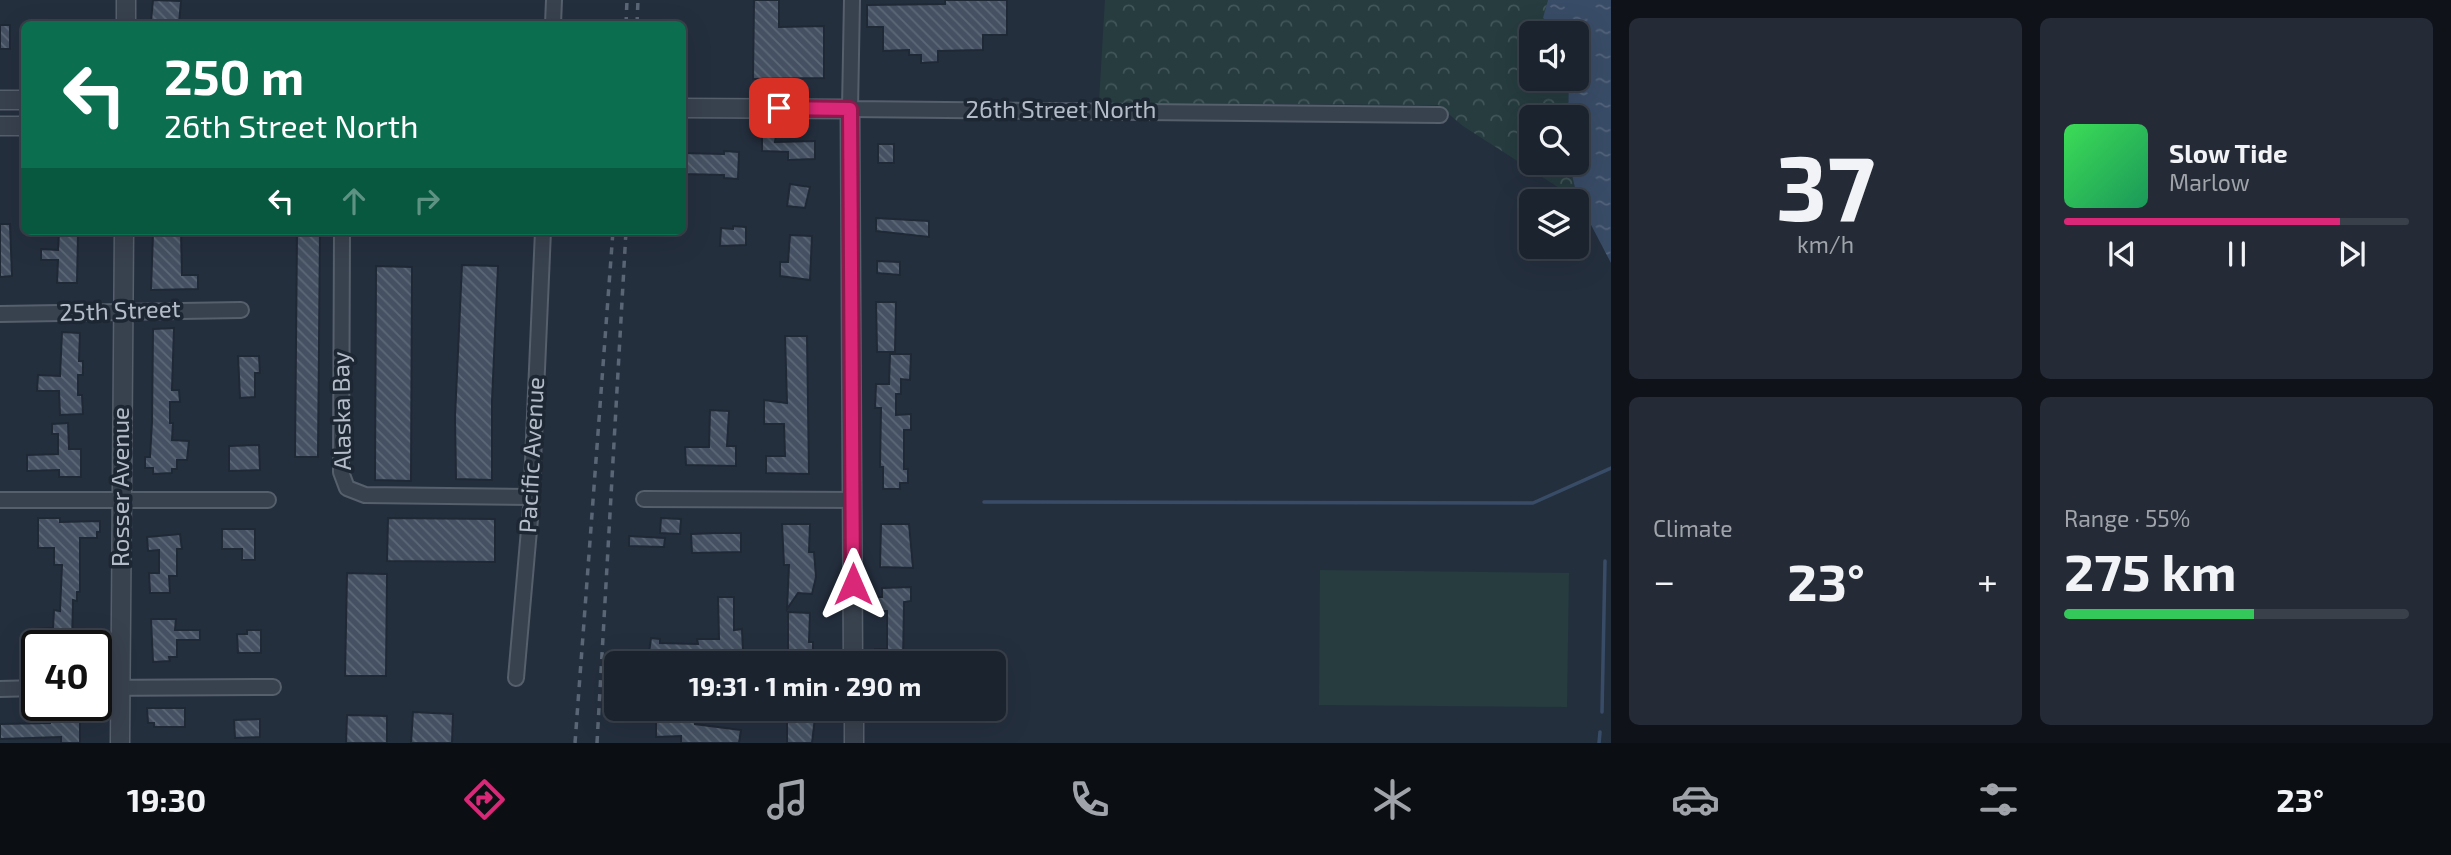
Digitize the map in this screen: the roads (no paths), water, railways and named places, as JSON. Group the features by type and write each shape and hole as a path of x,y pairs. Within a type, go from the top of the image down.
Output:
{"street":[{"path":"126,0 126,21"},
{"path":"553,21 554,0"},
{"path":"852,0 850,109 853,651"},
{"path":"0,100 21,100"},
{"name":"26th Street North","path":"686,107 1440,115"},
{"path":"0,126 21,126"},
{"name":"Rosser Avenue","path":"120,743 124,235"},
{"name":"Alaska Bay","path":"342,235 341,472 347,488 365,495 531,497"},
{"name":"Pacific Avenue","path":"516,678 531,497 543,235"},
{"name":"25th Street","path":"0,314 241,310"},
{"path":"644,499 853,500"},
{"path":"0,500 268,500"},
{"path":"112,687 273,687"},
{"path":"0,688 21,688"},
{"path":"854,721 854,743"}],"water":[{"path":"1548,0 1611,0 1611,263 1589,221 1589,189 1575,189 1572,175 1589,175 1589,105 1568,105 1569,91 1589,91 1589,21 1547,21 1543,18"}],"waterway":[{"path":"984,502 1533,503 1611,468"},
{"path":"1602,712 1605,561"},
{"path":"1599,743 1600,732"}],"railway":[{"path":"626,21 627,0"},
{"path":"637,21 638,0"},
{"path":"575,743 613,235"},
{"path":"597,743 626,235"}]}
